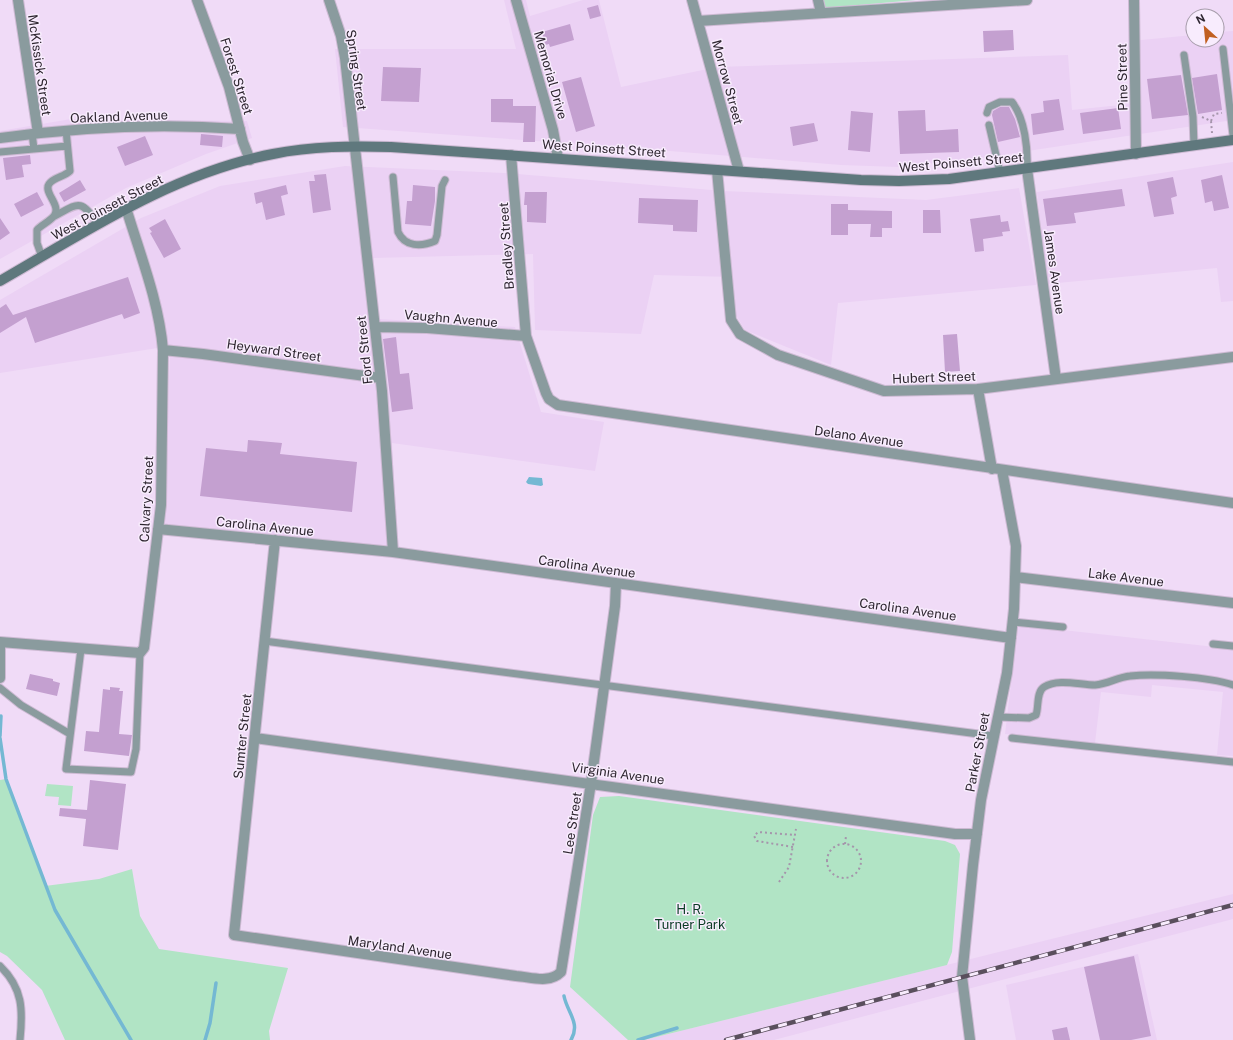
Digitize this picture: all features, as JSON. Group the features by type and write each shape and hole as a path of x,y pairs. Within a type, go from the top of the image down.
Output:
{"main road":[{"name":"West Poinsett Street","path":"0,281 126,208 189,179 220,168 296,150 354,146 512,154 717,170 861,180 899,181 949,179 1233,140"}],"street":[{"name":"McKissick Street","path":"18,0 35,133"},
{"name":"Forest Street","path":"196,0 229,87 250,160"},
{"name":"Spring Street","path":"329,0 342,45 354,146"},
{"name":"Memorial Drive","path":"516,0 553,130 558,158"},
{"name":"Morrow Street","path":"692,0 739,171"},
{"path":"818,0 821,13"},
{"path":"698,21 967,2 1027,0"},
{"name":"Pine Street","path":"1134,0 1136,154"},
{"name":"Oakland Avenue","path":"0,138 35,133 123,126 240,129"},
{"name":"Ford Street","path":"354,146 380,378 393,552"},
{"name":"Bradley Street","path":"512,154 526,336"},
{"name":"James Avenue","path":"1027,169 1056,379"},
{"name":"Hubert Street","path":"717,170 731,320 740,334 778,355 884,391 978,388 1233,357"},
{"name":"Calvary Street","path":"126,208 153,295 162,330 163,350 161,505 148,624 144,648 140,653"},
{"name":"Vaughn Avenue","path":"374,327 427,328 526,336"},
{"name":"Delano Avenue","path":"526,336 546,393 549,399 558,405 997,470 1233,503"},
{"name":"Heyward Street","path":"163,350 380,378"},
{"name":"Parker Street","path":"970,1040 962,977 981,800 1007,673 1013,622 1016,546 978,388"},
{"name":"Carolina Avenue","path":"158,529 393,552 1011,638"},
{"name":"Sumter Street","path":"234,935 275,540"},
{"name":"Lake Avenue","path":"1015,576 1233,603"},
{"name":"Lee Street","path":"562,972 591,783 615,606 616,583"},
{"path":"0,678 0,642 140,653"},
{"name":"Virginia Avenue","path":"255,738 955,834 977,834"},
{"name":"Maryland Avenue","path":"234,935 547,979 552,978 562,972"}],"lane":[{"path":"1223,49 1233,135"},
{"path":"1184,55 1193,117 1194,146"},
{"path":"987,113 989,107 1000,102 1012,102 1016,107 1023,130 1028,157 1027,169"},
{"path":"989,125 1000,172"},
{"path":"53,217 56,212 55,206 48,189 52,181 66,175 70,170 66,130"},
{"path":"34,149 35,133"},
{"path":"0,152 67,146"},
{"path":"393,177 398,232 401,238 415,245 428,244 435,241 437,235 442,186 445,180"},
{"path":"42,257 35,234 41,226 53,217 77,204 81,204 90,212 98,224"},
{"path":"1013,622 1063,627"},
{"path":"264,641 994,736"},
{"path":"1213,644 1233,646"},
{"path":"81,649 66,769 131,772 136,749 140,653"},
{"path":"998,718 1029,718 1036,715 1041,691 1044,687 1056,683 1096,685 1128,676 1150,675 1213,680 1233,685"},
{"path":"0,688 22,705 70,734"},
{"path":"1012,738 1233,762"},
{"path":"0,966 15,983 20,996 23,1015 20,1040"}],"path":[{"path":"1212,133 1211,121 1214,114 1230,112"},
{"path":"1193,117 1204,116 1211,121"},
{"path":"779,882 788,867 796,830"},
{"path":"793,847 757,841 754,836 758,832 795,835"},
{"path":"845,844 846,836"},
{"path":"845,844 855,848 861,862 857,872 848,877 842,878 832,873 827,862 828,857 834,847 845,844"}],"shaded area":[{"path":"504,0 526,0 530,16 583,0 599,0 621,87 717,67 1068,55 1072,110 1130,104 1131,41 1185,36 1185,48 1225,48 1225,32 1233,31 1233,120 975,159 898,167 841,165 634,148 343,127 335,49 516,49"},
{"path":"71,119 247,121 252,138 206,154 126,188 0,259 0,131"},
{"path":"1233,162 1233,301 1221,302 1217,268 1047,284 1037,192"},
{"path":"345,166 504,173 724,191 926,200 1019,188 1036,285 838,303 831,365 745,330 734,312 732,277 654,275 641,334 535,330 533,254 373,258 379,319 515,327 541,412 604,422 595,471 392,443 398,548 165,524 170,346 0,373 0,300 141,218 220,186"},
{"path":"1018,625 1233,649 1233,756 1217,755 1223,692 1152,685 1151,697 1101,692 1095,743 1005,734"},
{"path":"1233,894 1233,919 774,1040 644,1040"},
{"path":"1138,954 1157,1040 1016,1040 1006,985"}],"green space":[{"path":"822,0 916,0 824,8"},
{"path":"6,779 45,886 99,879 132,869 140,916 159,949 288,968 269,1031 270,1040 65,1040 42,990 7,956 0,952 0,780"},
{"path":"47,784 73,786 71,806 58,805 59,797 45,796"},
{"name":"H. R. Turner Park","path":"619,796 945,841 955,845 960,854 952,952 947,965 644,1040 628,1040 570,987 593,815 600,797"}],"water":[{"path":"529,477 542,478 543,485 528,484 526,482"}],"building":[{"path":"598,5 601,16 590,19 587,8"},
{"path":"570,24 574,40 550,47 549,44 545,45 542,32"},
{"path":"1013,30 1014,50 984,52 983,31"},
{"path":"383,67 421,68 419,102 381,101"},
{"path":"1217,74 1222,110 1198,114 1192,78"},
{"path":"1181,75 1188,115 1152,119 1147,79"},
{"path":"581,77 595,126 576,132 562,82"},
{"path":"491,99 513,99 513,106 536,106 535,142 523,142 524,123 491,122"},
{"path":"1059,99 1064,130 1033,135 1031,114 1044,112 1043,101"},
{"path":"1000,107 1009,107 1015,119 1020,137 998,142 992,115 993,111"},
{"path":"1118,108 1121,129 1083,134 1080,113"},
{"path":"925,110 926,131 958,129 959,152 900,154 898,111"},
{"path":"851,111 873,113 870,152 848,150"},
{"path":"814,123 818,141 793,146 790,127"},
{"path":"201,134 223,136 222,147 200,145"},
{"path":"145,136 153,155 125,166 117,147"},
{"path":"30,155 31,164 22,165 24,177 6,180 3,158"},
{"path":"326,174 331,210 313,213 309,181 315,181 314,175"},
{"path":"1222,175 1229,208 1214,211 1212,201 1205,203 1201,180"},
{"path":"1173,177 1177,196 1171,198 1174,214 1154,217 1147,182"},
{"path":"80,180 86,190 64,202 59,193"},
{"path":"286,185 288,194 281,196 285,215 266,220 262,202 256,204 254,193"},
{"path":"413,185 435,187 435,201 431,226 405,224 407,201 412,201"},
{"path":"1122,189 1125,206 1074,213 1076,223 1047,226 1043,199"},
{"path":"37,192 44,205 21,217 14,204"},
{"path":"525,192 547,192 546,223 527,222 527,205 524,205"},
{"path":"639,198 698,200 697,232 673,231 673,225 638,223"},
{"path":"831,204 848,204 848,210 892,211 892,228 882,228 882,237 870,237 871,224 848,224 848,235 831,235"},
{"path":"923,210 940,210 941,233 923,233"},
{"path":"1000,215 1001,222 1008,221 1010,231 1002,232 1003,236 983,239 984,251 975,252 970,219"},
{"path":"0,218 10,233 0,240"},
{"path":"165,219 181,249 164,258 150,233 152,232 149,228"},
{"path":"128,277 140,313 124,319 122,314 35,343 26,317 0,333 0,308 6,304 13,315"},
{"path":"957,334 960,371 945,372 943,335"},
{"path":"396,337 400,374 409,373 413,409 392,412 383,339"},
{"path":"248,440 282,443 280,454 357,462 352,512 200,496 206,448 247,452"},
{"path":"30,674 53,679 53,681 60,683 57,696 26,689"},
{"path":"110,687 120,688 119,691 123,691 119,734 132,735 129,756 84,751 86,731 99,732 103,689 110,690"},
{"path":"90,780 126,784 118,850 83,846 86,819 59,816 60,808 87,810"},
{"path":"1134,956 1151,1036 1131,1040 1100,1040 1084,967"},
{"path":"1067,1027 1070,1040 1054,1040 1052,1030"}],"waterway":[{"path":"0,736 1,716"},
{"path":"0,738 6,779 55,910 131,1040"},
{"path":"205,1040 210,1023 216,983"},
{"path":"564,996 575,1028 571,1040"},
{"path":"638,1040 677,1028"}],"railway":[{"path":"726,1040 1233,905"}]}
